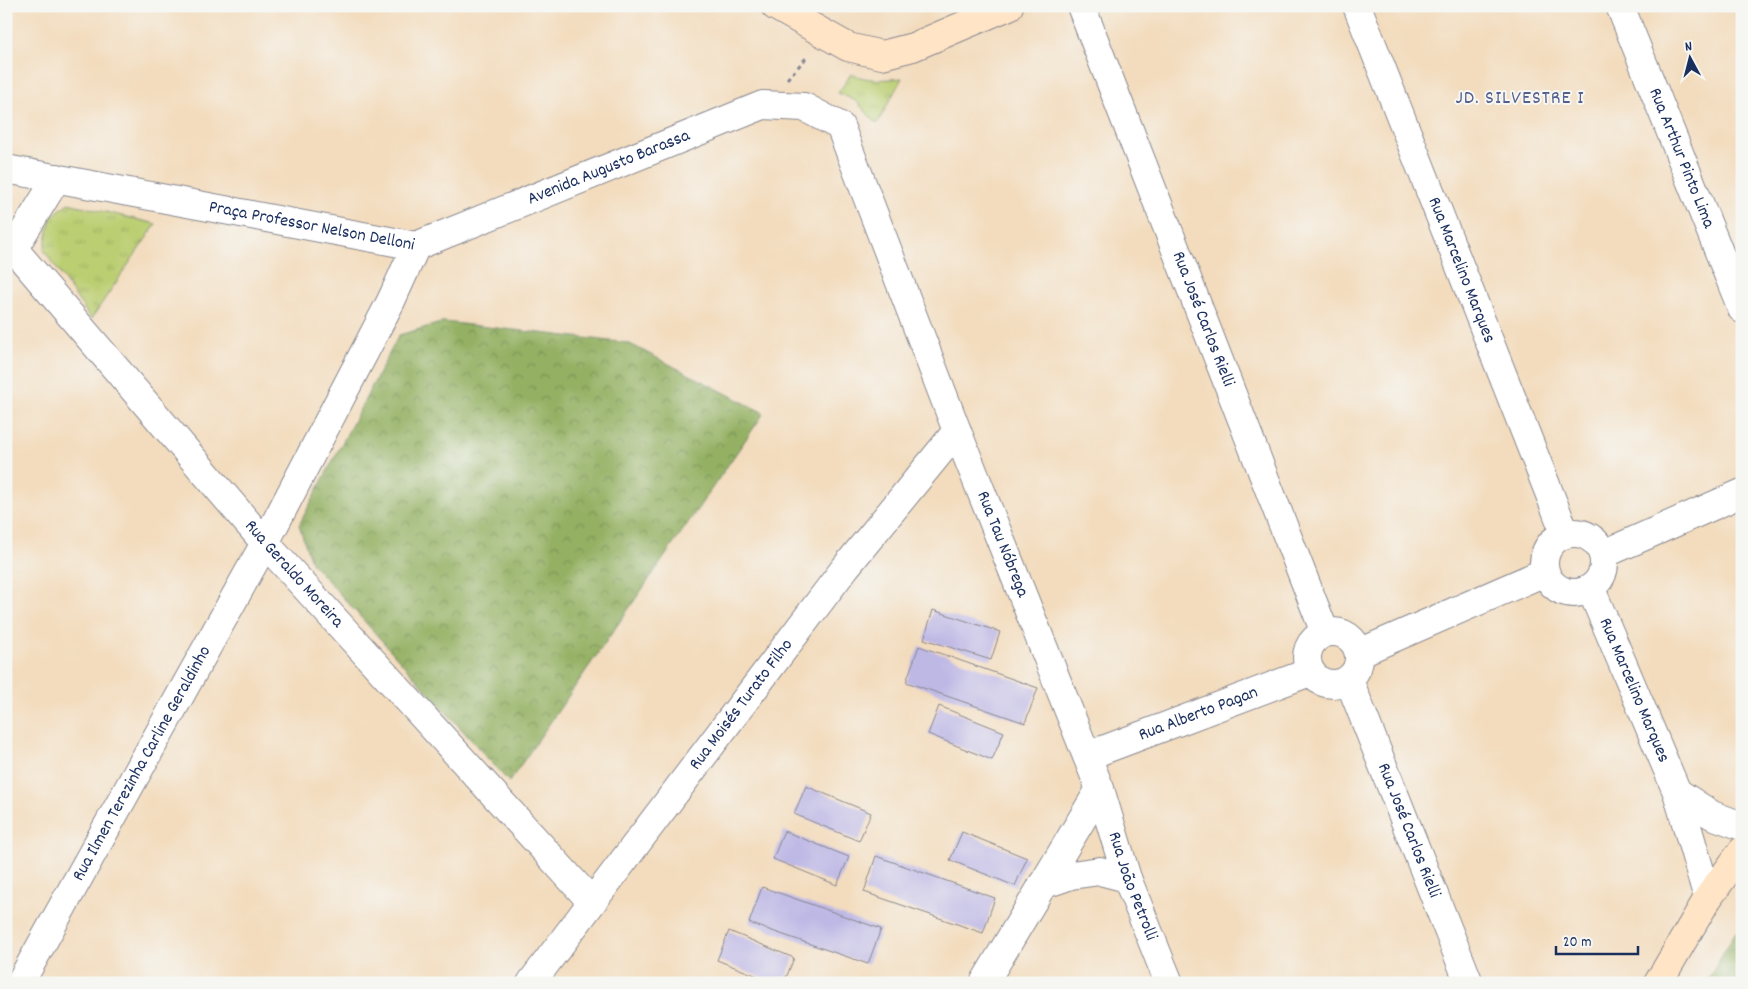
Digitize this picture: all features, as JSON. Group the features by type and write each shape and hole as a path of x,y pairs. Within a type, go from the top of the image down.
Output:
{"street":[{"path":"776,6 848,47 882,55 913,47 1008,6"},
{"name":"Rua José Carlos Rielli","path":"1081,6 1325,633"},
{"name":"Rua Marcelino Marques","path":"1357,6 1565,533"},
{"name":"Rua Arthur Pinto Lima","path":"1620,6 1742,309"},
{"name":"Avenida Augusto Barassa","path":"416,246 763,105 804,107"},
{"name":"Rua Tau Nóbrega","path":"804,107 840,126 957,431 1100,789"},
{"name":"Praça Professor Nelson Delloni","path":"6,169 416,246 391,302 266,543"},
{"path":"10,244 57,178"},
{"name":"Rua Geraldo Moreira","path":"10,244 266,543 591,901"},
{"name":"Rua Moisés Turato Filho","path":"531,983 591,901 845,568 957,431"},
{"path":"1604,554 1742,493"},
{"path":"1578,532 1589,535 1598,543 1604,554 1605,567 1601,579 1591,588 1581,592 1569,593 1559,589 1550,582 1545,572 1544,560 1547,548 1555,539 1565,533 1578,532"},
{"name":"Rua Ilmen Terezinha Carline Geraldinho","path":"18,974 266,543"},
{"path":"1360,653 1545,572"},
{"name":"Rua Marcelino Marques","path":"1591,588 1677,792 1708,898"},
{"path":"1340,632 1353,640 1360,653 1358,668 1349,680 1335,685 1320,682 1310,672 1306,660 1308,648 1315,639 1325,633 1340,632"},
{"name":"Rua Alberto Pagan","path":"1087,756 1310,672"},
{"name":"Rua José Carlos Rielli","path":"1349,680 1469,983"},
{"path":"984,983 1100,789"},
{"name":"Rua João Petrolli","path":"1100,789 1128,878 1169,983"},
{"path":"1677,792 1712,815 1742,826"},
{"path":"1658,983 1708,898 1742,851"},
{"path":"1042,886 1071,875 1100,871 1128,878"}],"path":[{"path":"763,105 828,36"}],"green space":[{"path":"851,74 876,79 902,78 877,124 856,101 838,93"},
{"path":"68,203 156,224 91,319 44,250 51,217"},
{"path":"444,322 628,343 764,413 509,782 311,562 299,525 399,335"},
{"path":"1742,927 1742,983 1706,983 1735,933"}],"building":[{"path":"933,610 1000,632 991,660 924,639"},
{"path":"919,646 1038,688 1025,723 906,682"},
{"path":"939,706 1004,732 992,760 928,734"},
{"path":"806,786 871,813 859,841 794,814"},
{"path":"784,831 849,857 837,885 773,859"},
{"path":"962,832 1027,858 1015,886 950,860"},
{"path":"876,856 995,898 983,933 864,892"},
{"path":"762,887 881,929 868,964 749,923"},
{"path":"729,931 794,958 784,983 775,983 717,960"}],"district":[{"name":"JD. SILVESTRE I","path":"1520,99"}]}
